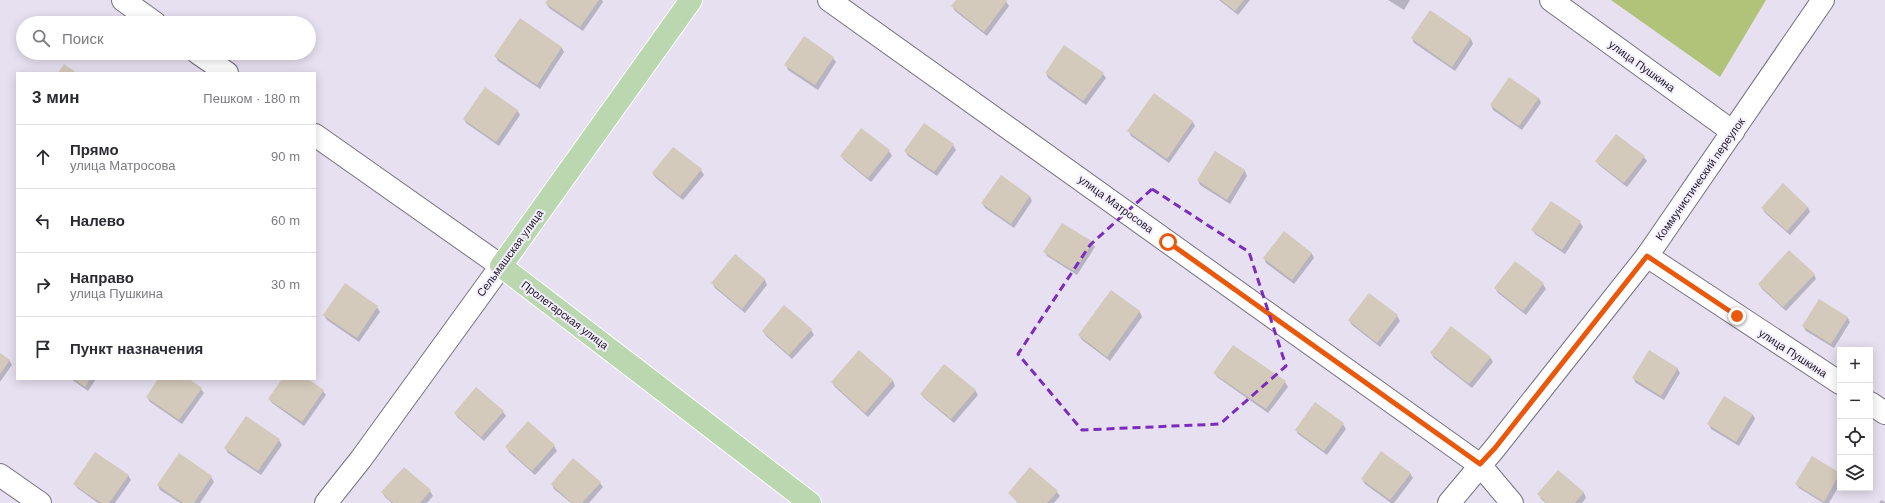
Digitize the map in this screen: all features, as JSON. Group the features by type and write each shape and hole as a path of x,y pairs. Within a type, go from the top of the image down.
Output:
{"main road":[{"name":"Сельмашская улица","path":"501,266 691,0"},
{"name":"Пролетарская улица","path":"501,266 810,503"}],"street":[{"path":"123,0 145,16"},
{"name":"улица Матросова","path":"830,0 1480,464 1512,503"},
{"name":"улица Пушкина","path":"1551,0 1733,132"},
{"name":"Коммунистический переулок","path":"1449,503 1480,464 1495,448 1647,256 1823,0"},
{"path":"208,60 226,72"},
{"name":"Пролетарская улица","path":"316,136 501,266"},
{"name":"улица Пушкина","path":"1647,256 1838,383"},
{"name":"Сельмашская улица","path":"326,503 361,459 501,266"},
{"path":"1873,405 1885,413"},
{"path":"0,475 40,503"}],"highlighted area":[{"path":"1152,189 1249,252 1286,366 1220,424 1082,430 1018,354 1090,245"}],"green space":[{"path":"1611,0 1766,0 1720,77"}],"building":[{"path":"547,0 599,0 580,27 545,3"},
{"path":"956,0 1007,1 984,32 951,6"},
{"path":"1221,0 1244,0 1235,11"},
{"path":"1430,10 1471,38 1452,67 1411,38"},
{"path":"520,18 562,47 537,85 494,56"},
{"path":"804,36 834,57 815,85 784,65"},
{"path":"1064,45 1104,73 1083,101 1045,73"},
{"path":"64,64 76,72 59,72"},
{"path":"1509,77 1539,98 1519,126 1490,105"},
{"path":"485,87 518,110 496,142 463,119"},
{"path":"1154,93 1193,121 1167,159 1127,131"},
{"path":"924,123 954,144 934,172 904,151"},
{"path":"861,128 890,150 868,178 840,156"},
{"path":"1616,134 1645,156 1624,183 1595,161"},
{"path":"673,147 702,169 680,196 652,173"},
{"path":"1215,151 1245,170 1227,200 1197,180"},
{"path":"1001,175 1030,196 1011,224 981,203"},
{"path":"1783,183 1808,207 1787,231 1761,208"},
{"path":"1551,201 1581,221 1562,250 1531,230"},
{"path":"1062,223 1093,242 1074,271 1043,252"},
{"path":"1284,231 1312,253 1292,280 1263,258"},
{"path":"1789,250 1815,274 1783,307 1758,284"},
{"path":"735,254 765,279 742,309 711,283"},
{"path":"1515,261 1544,283 1523,311 1494,288"},
{"path":"345,283 378,306 357,338 323,315"},
{"path":"1111,290 1140,311 1107,357 1078,335"},
{"path":"1369,293 1398,315 1377,343 1348,320"},
{"path":"1819,299 1848,317 1831,344 1802,326"},
{"path":"784,305 812,329 789,355 762,331"},
{"path":"1451,326 1491,357 1469,384 1430,353"},
{"path":"1233,345 1286,381 1266,409 1213,373"},
{"path":"859,350 893,380 865,413 831,382"},
{"path":"1649,350 1678,368 1661,396 1632,378"},
{"path":"0,353 10,360 0,374"},
{"path":"944,364 976,390 951,419 920,394"},
{"path":"75,380 89,380 85,387"},
{"path":"157,380 190,380 202,388 179,420 146,397"},
{"path":"281,380 309,380 324,390 302,422 268,399"},
{"path":"476,387 504,411 481,437 454,413"},
{"path":"1724,396 1753,414 1736,442 1707,424"},
{"path":"1315,402 1344,423 1324,451 1295,430"},
{"path":"246,416 280,439 258,471 224,448"},
{"path":"528,421 555,445 532,471 505,447"},
{"path":"1381,451 1411,473 1390,500 1361,479"},
{"path":"95,452 129,475 109,503 101,503 73,484"},
{"path":"179,453 212,476 194,503 183,503 157,485"},
{"path":"1812,456 1837,471 1837,478 1824,502 1795,484"},
{"path":"573,458 601,482 582,503 572,503 551,484"},
{"path":"404,467 431,490 420,503 393,503 381,492"},
{"path":"1030,467 1058,491 1047,503 1019,503 1008,493"},
{"path":"1558,470 1584,492 1575,503 1547,503 1537,494"}],"route":[{"path":"1168,242 1480,464 1495,448 1647,256 1737,316"}]}
